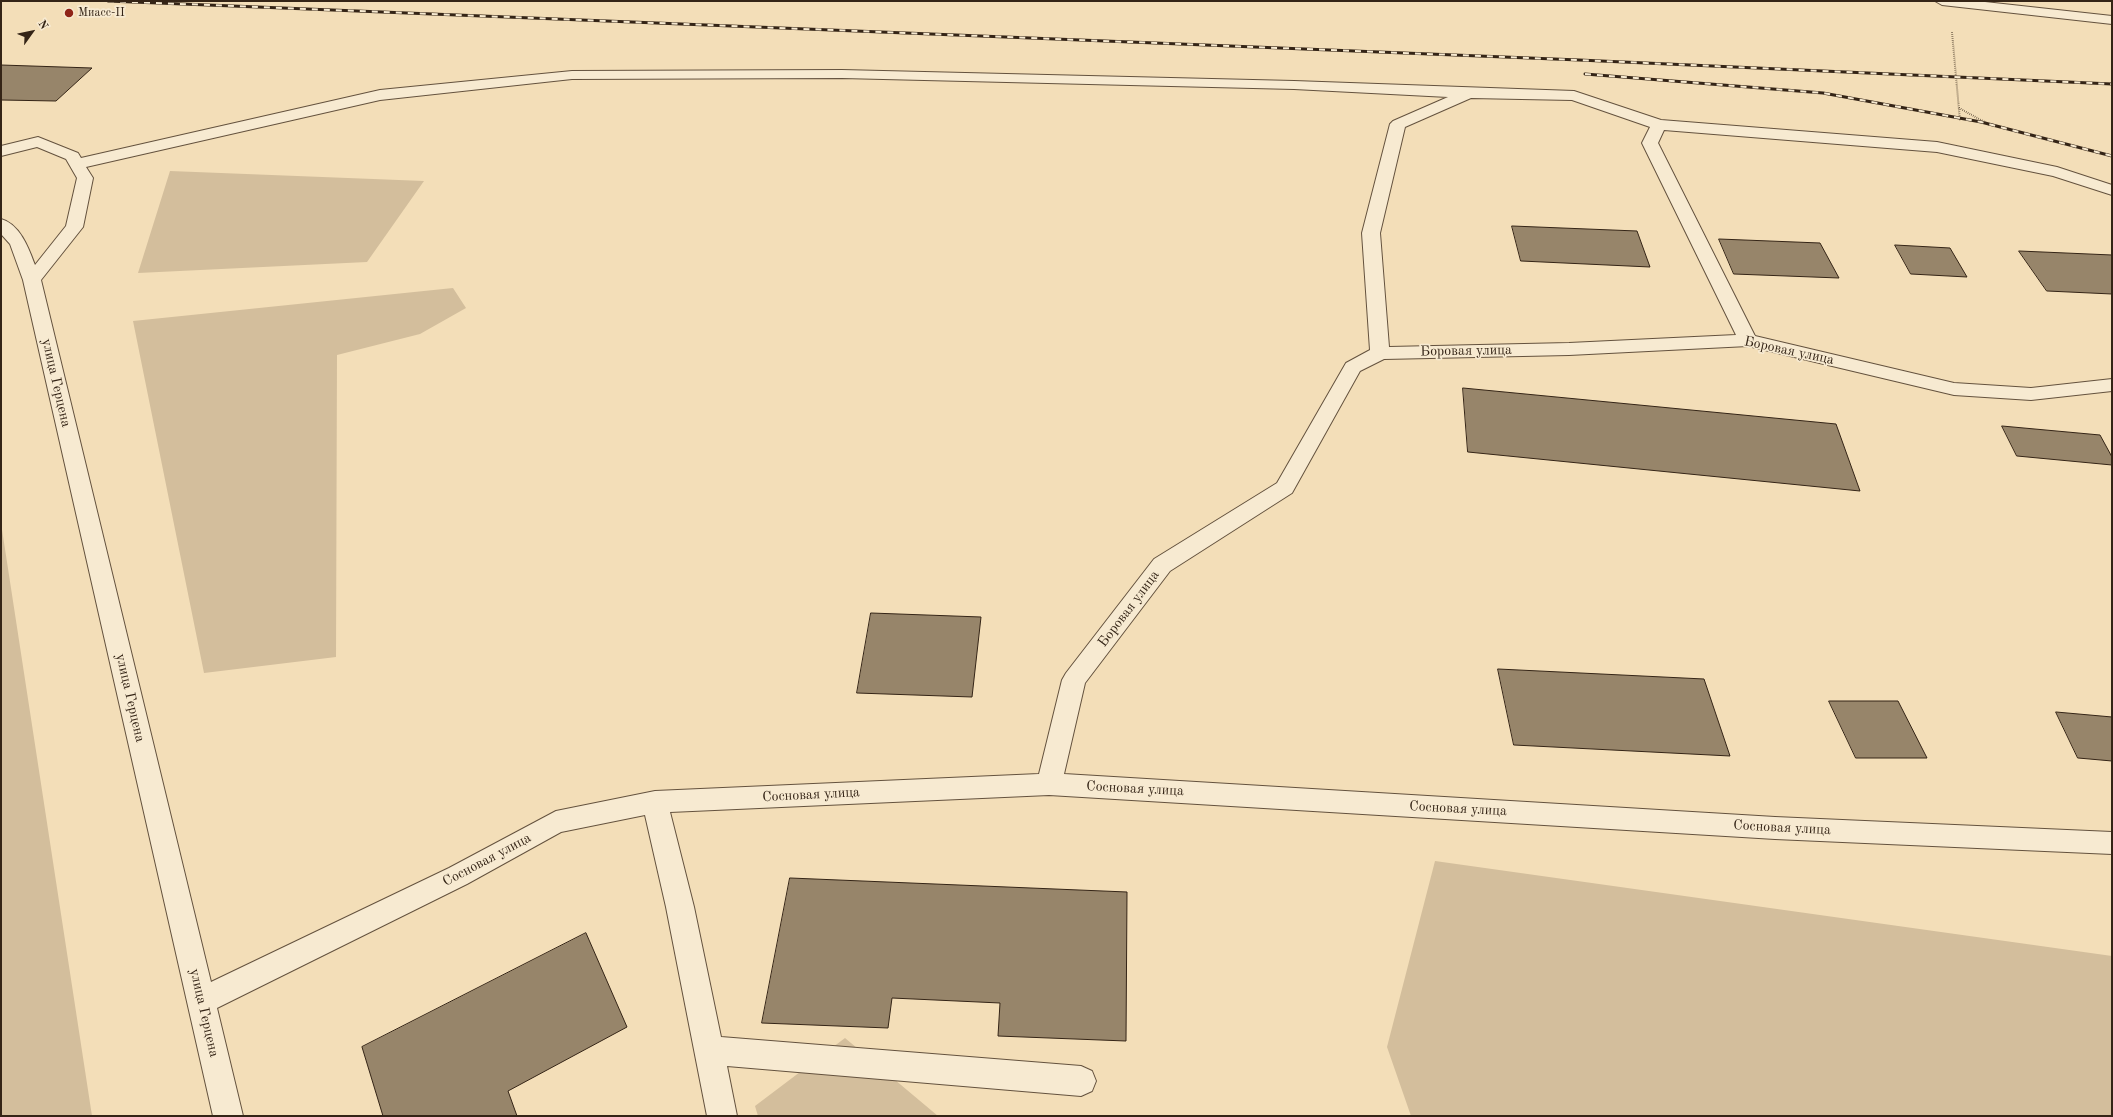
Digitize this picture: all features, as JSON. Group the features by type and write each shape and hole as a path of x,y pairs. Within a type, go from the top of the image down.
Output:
{"street":[{"path":"1946,2 2073,17 2112,20"},
{"path":"77,164 380,94 572,75 842,74 1294,85 1574,96 1659,125 1937,147 2057,172 2112,190"},
{"path":"1380,353 1371,232 1398,124 1469,93"},
{"path":"1659,125 1650,143 1748,340"},
{"path":"1,151 38,142 72,156 85,178 74,227 32,280"},
{"name":"улица Герцена","path":"1,224 18,243 32,280 228,1116"},
{"name":"Боровая улица","path":"1049,784 1074,680 1162,566 1285,488 1353,367 1380,353 1569,349 1748,340 1954,389 2031,394 2112,385"},
{"name":"Сосновая улица","path":"202,1002 458,876 556,822 655,802 1049,784 1776,828 2112,843"},
{"path":"655,802 680,907 722,1116"},
{"path":"708,1050 1081,1081"}],"path":[{"path":"1937,147 1960,128 1946,2"}],"shaded area":[{"path":"170,171 424,181 367,262 138,273"},
{"path":"453,288 466,308 420,334 337,355 336,657 204,673 133,321"},
{"path":"1,523 92,1116 1,1116"},
{"path":"1435,861 2112,956 2112,1116 1411,1116 1387,1047"},
{"path":"845,1038 938,1116 758,1116 755,1106"}],"building":[{"path":"1,65 92,68 56,101 1,100"},
{"path":"1512,226 1637,231 1650,267 1521,261"},
{"path":"1719,239 1820,243 1839,278 1734,274"},
{"path":"1895,245 1950,248 1967,277 1911,274"},
{"path":"2019,251 2112,255 2112,294 2047,291"},
{"path":"1463,388 1836,424 1860,491 1468,452"},
{"path":"2002,426 2100,435 2112,457 2112,465 2017,456"},
{"path":"871,613 981,617 972,697 857,693"},
{"path":"1498,669 1704,679 1730,756 1514,745"},
{"path":"1829,701 1898,701 1927,758 1856,758"},
{"path":"2056,712 2112,717 2112,761 2078,758"},
{"path":"790,878 1127,892 1126,1041 998,1036 1000,1003 892,998 888,1028 762,1023"},
{"path":"586,933 627,1027 508,1091 517,1116 383,1116 362,1047"}],"railway":[{"path":"108,1 1579,60 2112,84"},
{"path":"1585,74 1823,93 1981,122 2112,156"}],"place":[{"name":"Миасс-II","path":"69,13"}]}
